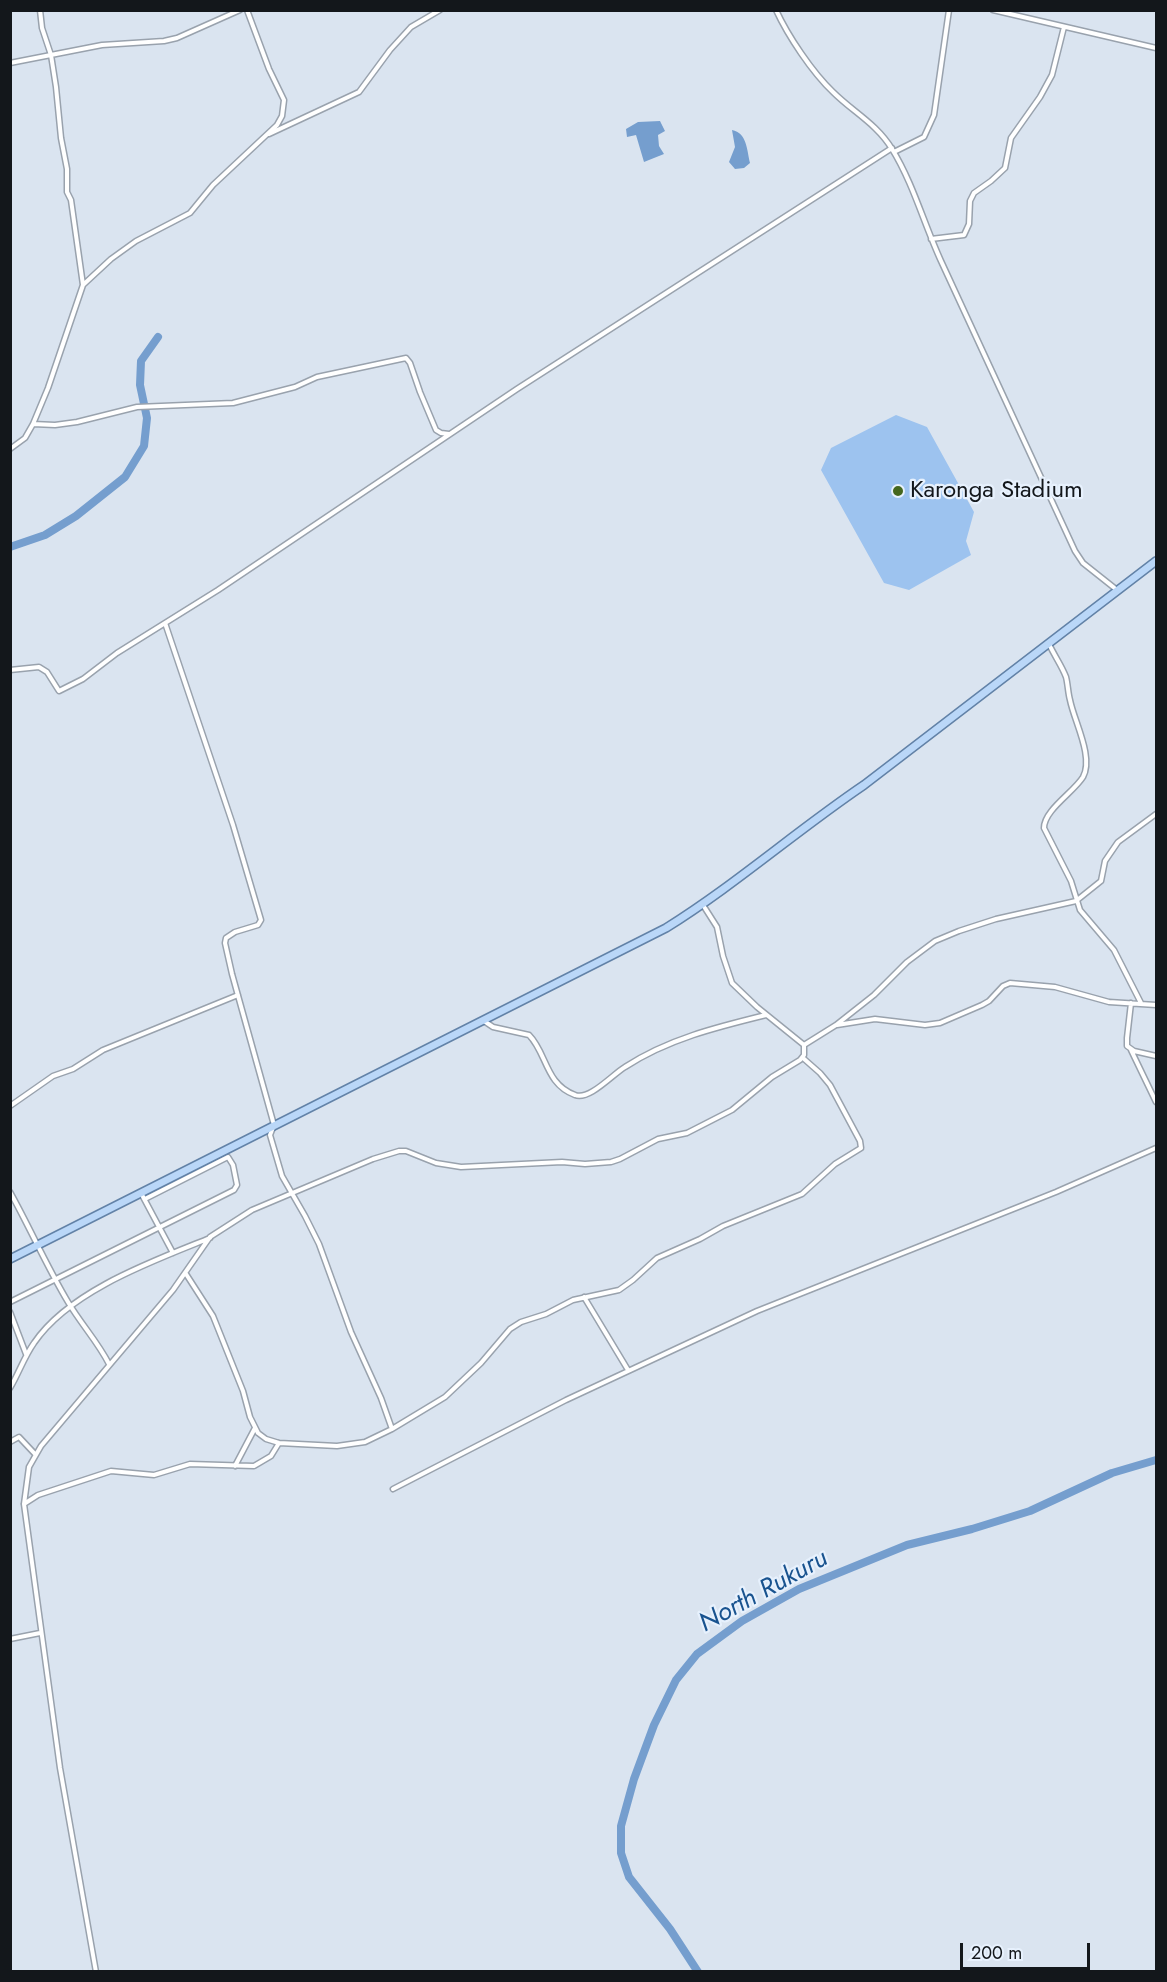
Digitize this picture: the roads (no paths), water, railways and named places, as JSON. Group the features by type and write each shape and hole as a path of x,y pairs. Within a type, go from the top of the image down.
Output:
{"main road":[{"path":"10,1259 143,1196 274,1125 666,928 703,905 1156,561"}],"street":[{"path":"10,449 25,438 33,423 48,388 83,285 71,200 67,192 67,169 51,55 42,28 40,10"},
{"path":"10,63 102,45 170,39 240,10"},
{"path":"83,285 111,259 136,241 190,213 213,184 277,125 282,116 284,100 269,69 247,10"},
{"path":"266,135 359,92 390,50 411,27 440,10"},
{"path":"776,10 787,32 832,92 877,129 893,150 931,239 1075,551 1083,563 1117,590"},
{"path":"10,670 39,667 47,672 55,687 62,691 83,679 101,663 218,590 702,269 893,150 924,136 934,115 948,10"},
{"path":"993,10 1156,48"},
{"path":"931,239 964,235 969,224 969,201 974,193 1005,168 1011,138 1040,97 1052,75 1064,27"},
{"path":"33,423 48,425 76,422 141,406 233,403 290,388 317,377 406,358 436,430 450,434"},
{"path":"165,623 233,825 261,920 258,925 235,932 226,938 232,974 274,1125 270,1135 280,1171 319,1244 351,1332 392,1429"},
{"path":"1049,644 1065,675 1069,699 1086,754 1086,763 1083,777 1049,814 1044,828 1074,887 1077,901 1086,919 1114,950 1141,1003"},
{"path":"10,1388 35,1341 70,1305 120,1278 210,1238 243,1215 373,1159 406,1151 436,1163 461,1167 611,1162 658,1139 687,1134 737,1107 766,1082 802,1058 804,1045 836,1025 874,994 907,962 935,941 996,919 1077,901 1101,881 1105,861 1118,842 1156,814"},
{"path":"703,905 717,927 732,983 766,1015 804,1045"},
{"path":"836,1025 875,1019 925,1025 940,1023 982,1005 1003,986 1010,983 1055,987 1109,1002 1156,1005"},
{"path":"10,1106 53,1076 73,1069 103,1050 238,995"},
{"path":"1131,1003 1127,1046 1131,1049 1156,1102"},
{"path":"484,1021 493,1027 529,1035 560,1086 575,1096 582,1096 605,1083 631,1063 689,1036 766,1015"},
{"path":"1131,1049 1156,1056"},
{"path":"186,1274 213,1316 243,1391 250,1417 255,1428 266,1439 279,1443 347,1445 365,1442 392,1429 445,1397 481,1363 510,1329 529,1318 546,1314 564,1304 619,1290 657,1258 723,1226 802,1194 820,1176 861,1148 860,1141 830,1085 802,1058"},
{"path":"393,1490 525,1421 757,1311 1056,1192 1156,1148"},
{"path":"10,1302 160,1226 234,1190 237,1185 228,1157 143,1196 160,1226 173,1253"},
{"path":"10,1192 70,1305 100,1346 109,1364"},
{"path":"96,1971 60,1768 40,1633 24,1504 29,1467 35,1454 186,1274 210,1238"},
{"path":"584,1298 628,1371"},
{"path":"10,1312 27,1355"},
{"path":"235,1466 255,1428"},
{"path":"10,1442 19,1437 35,1454"},
{"path":"24,1504 38,1495 111,1471 154,1475 190,1464 251,1467 263,1462 275,1451 279,1443"},
{"path":"10,1639 40,1633"}],"waterway":[{"path":"10,547 45,535 76,516 125,477 144,446 147,418 140,385 141,361 158,337"},
{"name":"North Rukuru","path":"698,1972 670,1929 629,1877 621,1853 621,1826 634,1779 654,1725 676,1680 697,1654 742,1621 799,1589 907,1545 972,1529 1030,1511 1112,1473 1156,1460"}],"place":[{"name":"Karonga Stadium","path":"898,491"}]}
